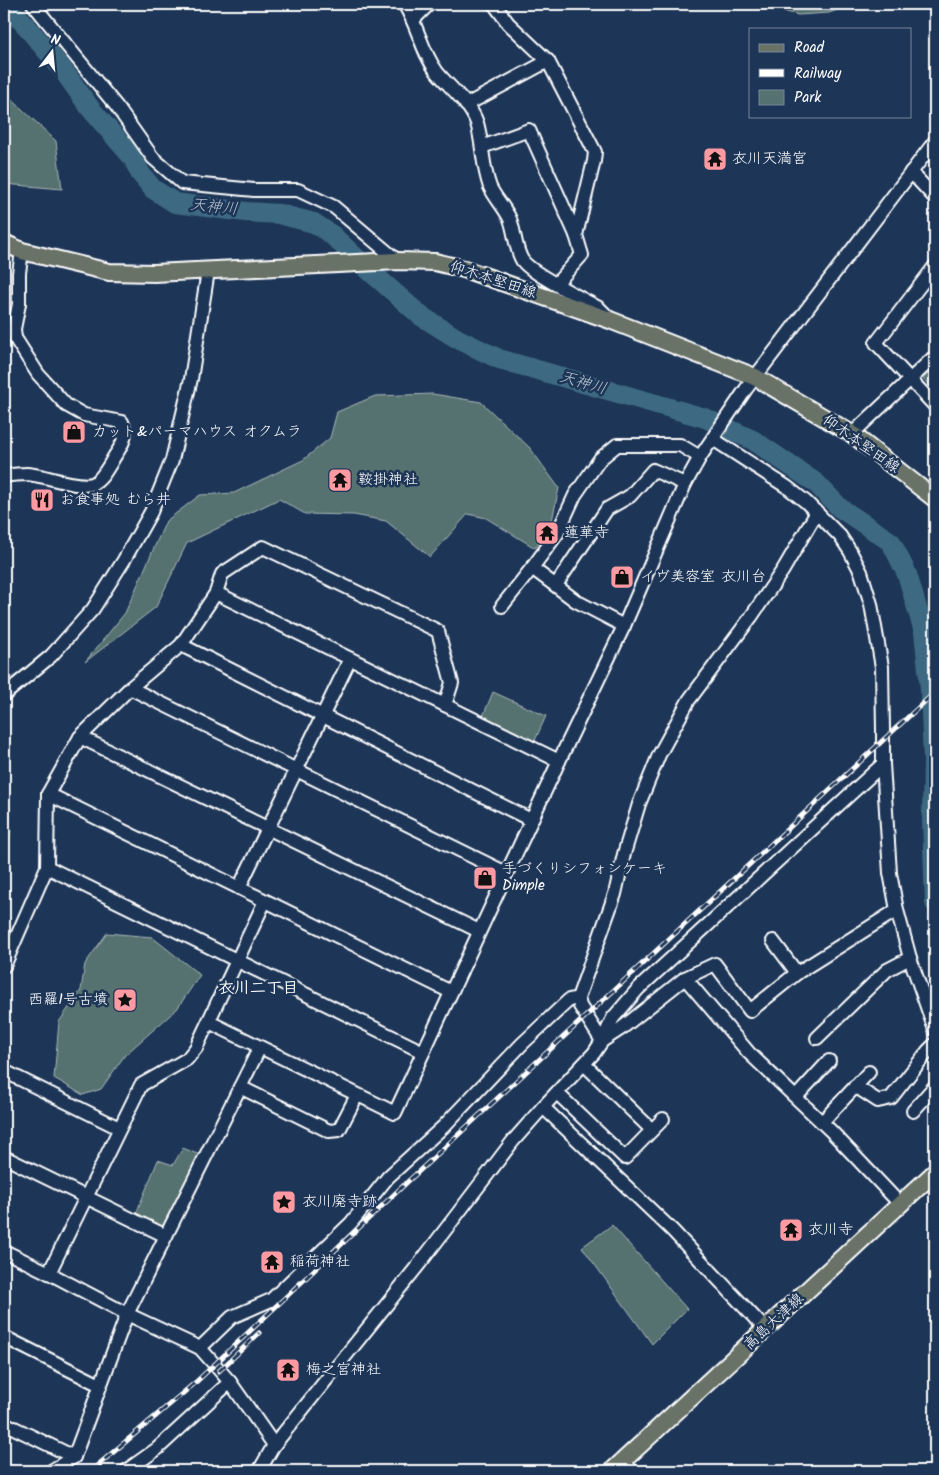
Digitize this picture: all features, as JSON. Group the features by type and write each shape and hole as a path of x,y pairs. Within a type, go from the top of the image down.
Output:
{"main road":[{"name":"仰木本堅田線","path":"4,243 22,251 109,272 208,271 398,261 435,262 464,269 610,320 755,377 852,434 935,498"},
{"name":"高島大津線","path":"622,1468 935,1172"}],"street":[{"path":"33,4 117,107 154,158 182,183 254,190 298,190 334,207 398,261"},
{"path":"404,4 413,20 423,48 436,71 466,106 476,122 482,147 484,167 491,188 510,219 522,260 538,275 599,308 610,320"},
{"path":"413,20 429,4"},
{"path":"494,4 508,23 548,61 595,152 576,235"},
{"path":"466,106 548,61"},
{"path":"482,147 529,130 576,235 582,255 556,284"},
{"path":"208,1022 395,1113 506,873 624,626 685,484 700,457 755,377 935,141"},
{"path":"911,172 935,198"},
{"path":"4,476 27,474 78,484 92,484 99,479 119,450 125,430 122,422 84,415 66,405 38,374 15,338 14,329 19,304 19,273 22,251"},
{"path":"935,266 876,343 935,406"},
{"path":"4,695 51,656 92,609 124,560 151,512 172,460 189,388 208,271"},
{"path":"852,434 935,356"},
{"path":"716,434 817,512 840,536 861,572 871,604 882,667 884,729 882,764 890,874 897,910 910,958 935,1030"},
{"path":"502,606 557,534 576,495 600,459 617,446 680,445 700,457"},
{"path":"556,585 607,510 630,496 652,470 685,484"},
{"path":"602,1041 580,1006 578,998 615,894 624,854 639,804 658,755 689,700 783,570 817,512"},
{"path":"4,966 46,867 48,794 80,737 130,688 181,645 216,593 222,574 263,547 438,631 452,683 445,705"},
{"path":"532,568 576,601 624,626"},
{"path":"216,593 559,761"},
{"path":"181,645 531,820"},
{"path":"239,888 350,659"},
{"path":"130,688 506,873"},
{"path":"80,737 479,931"},
{"path":"259,1471 274,1445 420,1263 513,1141 594,1054 613,1018 638,990 882,764"},
{"path":"48,794 451,992"},
{"path":"46,867 423,1052"},
{"path":"49,1273 141,1085 187,1059 196,1048 265,901"},
{"path":"602,1041 622,1028 685,978 715,964 750,1011 797,973 897,910"},
{"path":"773,941 797,973"},
{"path":"817,1038 887,970 910,958"},
{"path":"685,978 749,1052 822,1122 901,1205"},
{"path":"200,1348 232,1317 271,1300 351,1222 388,1177 442,1127 522,1044 569,1000 578,998"},
{"path":"856,1086 878,1101 891,1098 935,1044"},
{"path":"51,1471 74,1457 127,1314 260,1048"},
{"path":"796,1097 829,1061"},
{"path":"584,1064 652,1130"},
{"path":"4,1071 119,1128"},
{"path":"822,1122 869,1072"},
{"path":"913,1111 935,1086"},
{"path":"240,1087 329,1131 339,1130 357,1095"},
{"path":"557,1093 625,1158 663,1119"},
{"path":"543,1107 672,1230 766,1330"},
{"path":"4,1157 166,1236"},
{"path":"4,1251 127,1314 200,1348 230,1382 274,1445"},
{"path":"4,1337 100,1385"},
{"path":"126,1471 157,1449 230,1382"},
{"path":"4,1423 74,1457"}],"green space":[{"path":"756,4 853,4 829,13 798,15"},
{"path":"4,92 56,141 62,189 4,184"},
{"path":"935,367 935,392 923,379"},
{"path":"433,394 481,402 530,448 559,488 550,530 535,548 486,518 468,514 430,557 386,521 354,515 305,514 279,499 187,543 156,607 85,662 125,613 166,521 200,495 234,493 303,460 330,438 337,412 375,396"},
{"path":"493,692 546,716 532,747 481,721"},
{"path":"4,809 11,829 4,864"},
{"path":"107,933 152,937 200,975 177,1009 125,1055 101,1089 83,1095 54,1078 59,1022 81,990 85,964"},
{"path":"183,1148 202,1156 163,1228 135,1216 158,1160 173,1165"},
{"path":"612,1225 687,1309 652,1344 582,1247"}],"waterway":[{"name":"天神川","path":"4,9 21,20 63,70 90,108 133,158 140,173 153,189 175,203 279,214 314,223 332,235 421,316 458,339 499,359 705,418 753,440 816,483 840,508 891,542 907,574 924,632 930,688 933,759 932,819 935,903"}],"railway":[{"path":"91,1471 196,1382 403,1186 935,692"},
{"path":"219,1371 259,1333"}],"place":[{"name":"衣川天満宮","path":"715,159"},
{"name":"カット&パーマハウス オクムラ","path":"74,432"},
{"name":"鞍掛神社","path":"340,480"},
{"name":"お食事処 むら井","path":"42,500"},
{"name":"蓮華寺","path":"547,533"},
{"name":"イヴ美容室 衣川台","path":"622,577"},
{"name":"手づくりシフォンケーキ Dimple","path":"485,878"},
{"name":"西羅1号古墳","path":"125,1000"},
{"name":"衣川廃寺跡","path":"284,1202"},
{"name":"衣川寺","path":"791,1230"},
{"name":"稲荷神社","path":"272,1262"},
{"name":"梅之宮神社","path":"288,1370"}],"district":[{"name":"衣川二丁目","path":"258,988"}]}
